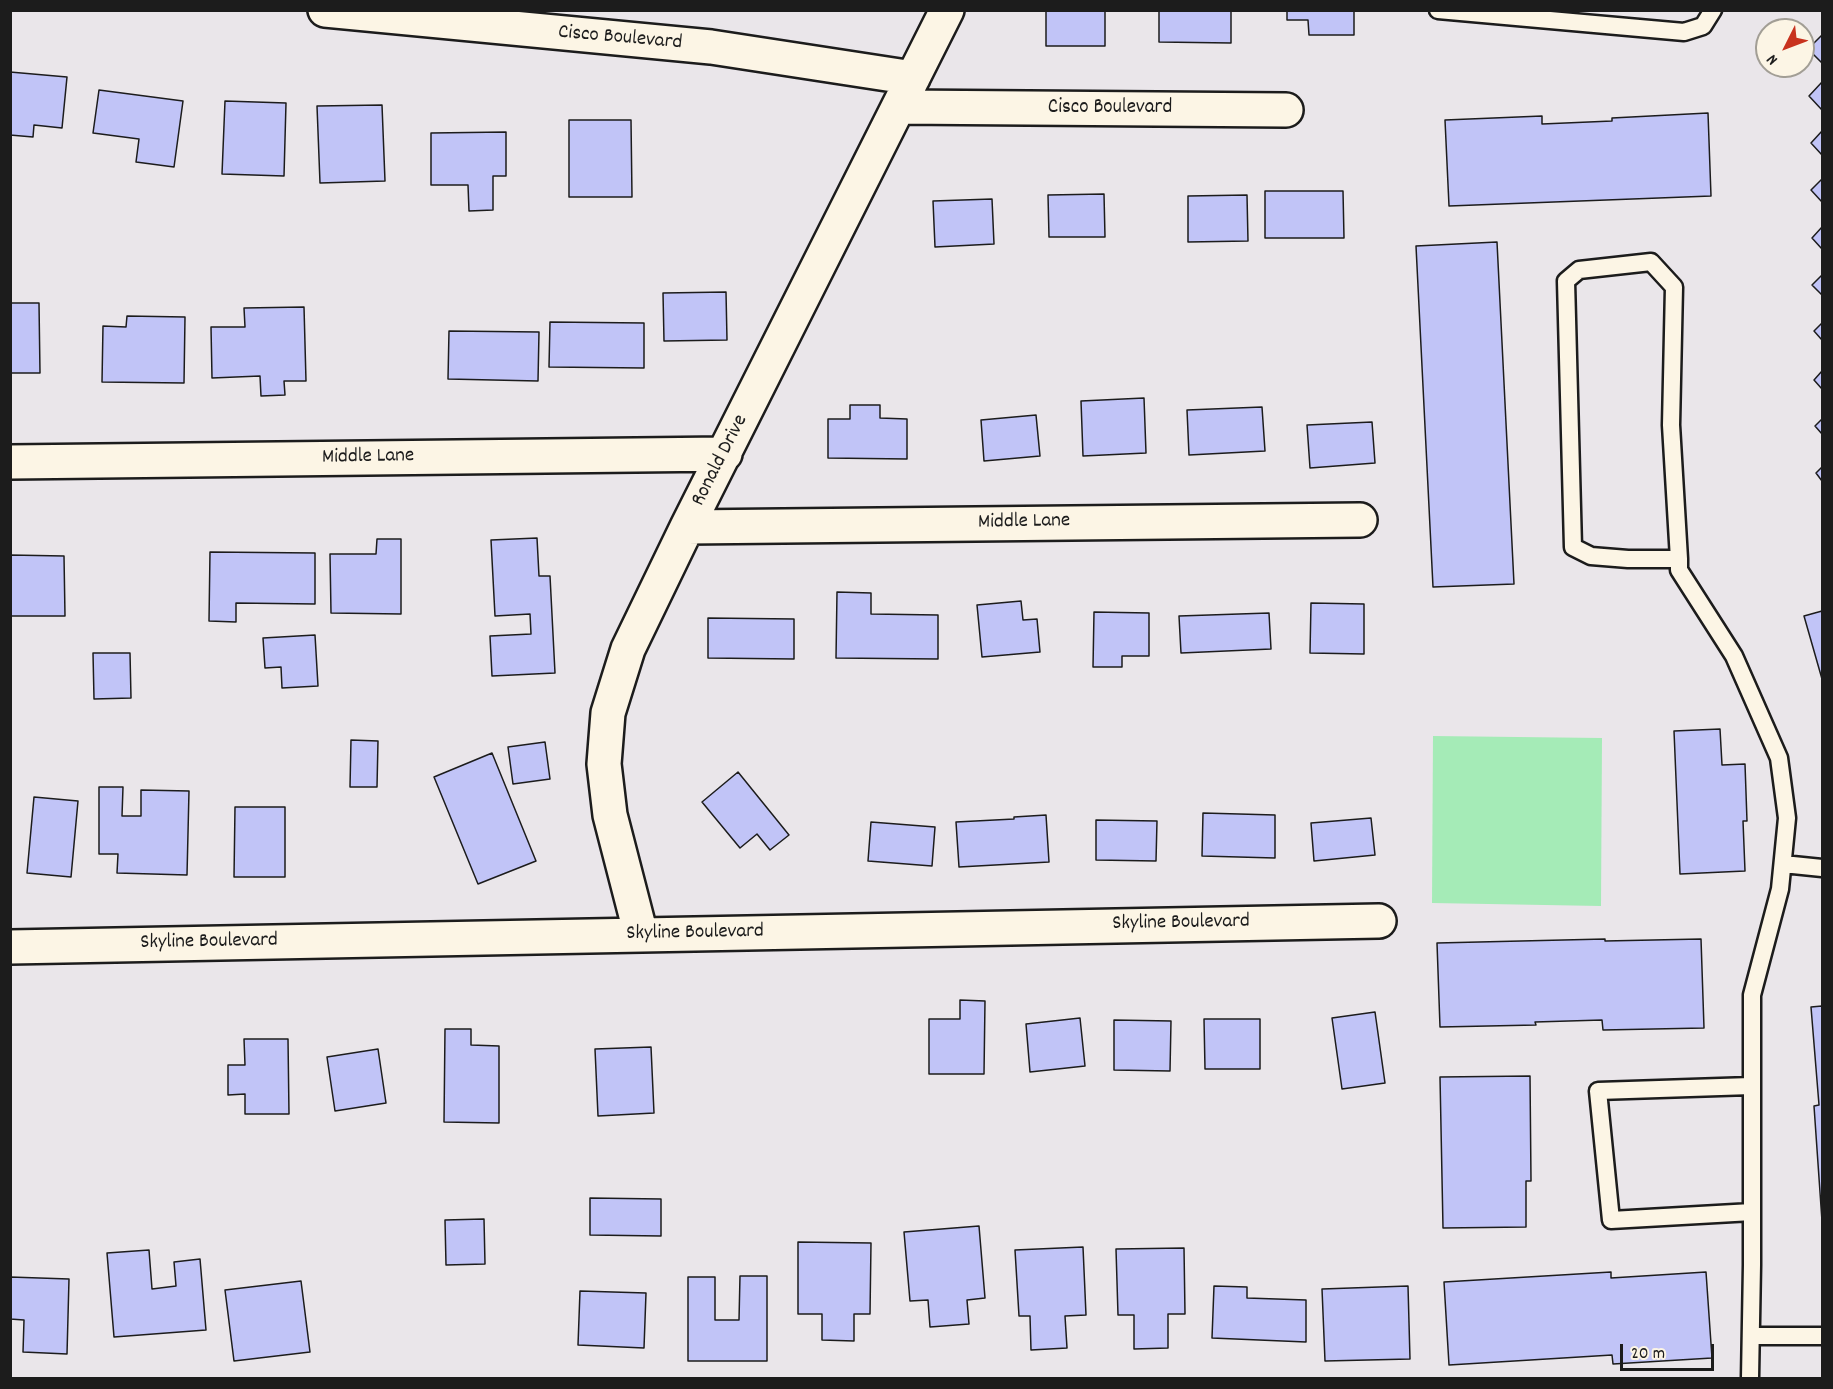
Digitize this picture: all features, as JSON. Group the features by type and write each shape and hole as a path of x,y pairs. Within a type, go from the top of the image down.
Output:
{"street":[{"name":"Cisco Boulevard","path":"326,10 711,48 913,78"},
{"name":"Ronald Drive","path":"641,935 610,815 604,764 608,713 628,649 947,10"},
{"name":"Cisco Boulevard","path":"898,107 1286,110"},
{"name":"Middle Lane","path":"10,462 725,454"},
{"name":"Middle Lane","path":"687,527 1360,520"},
{"name":"Skyline Boulevard","path":"10,947 1379,921"}],"lane":[{"path":"1438,10 1684,32 1702,26 1713,10"},
{"path":"1679,559 1591,556 1573,547 1566,280 1579,270 1651,262 1674,287 1671,425 1679,559 1679,570 1734,656 1779,758 1787,818 1783,864 1780,889 1752,995 1750,1378"},
{"path":"1783,864 1822,868"},
{"path":"1751,1086 1598,1091 1611,1220 1752,1212"},
{"path":"1751,1336 1822,1336"}],"green space":[{"path":"1433,736 1602,738 1601,906 1432,903"}],"building":[{"path":"1046,10 1105,10 1105,46 1046,46"},
{"path":"1159,10 1231,10 1231,43 1159,42"},
{"path":"1287,10 1354,10 1354,35 1309,35 1308,20 1287,20"},
{"path":"1822,35 1822,63 1815,56 1815,42"},
{"path":"10,72 67,77 62,128 34,125 33,137 10,135"},
{"path":"1822,82 1822,110 1809,96"},
{"path":"99,90 183,101 174,167 136,162 139,139 93,133"},
{"path":"225,101 286,103 284,176 222,174"},
{"path":"382,105 385,181 320,183 317,106"},
{"path":"1708,113 1711,196 1449,206 1445,120 1542,116 1542,124"},
{"path":"569,120 631,120 632,197 569,197"},
{"path":"1822,131 1822,155 1811,143"},
{"path":"506,132 506,176 493,176 493,210 469,211 468,185 431,185 431,133"},
{"path":"1822,179 1822,202 1811,190"},
{"path":"1265,191 1343,191 1344,238 1265,238"},
{"path":"1104,194 1105,237 1049,237 1048,195"},
{"path":"1247,195 1248,241 1188,242 1188,196"},
{"path":"992,199 994,244 935,247 933,201"},
{"path":"1822,227 1822,249 1812,238"},
{"path":"1497,242 1514,584 1433,587 1416,246"},
{"path":"1822,275 1822,295 1812,285"},
{"path":"726,292 727,340 664,341 663,293"},
{"path":"10,303 39,303 40,373 10,373"},
{"path":"304,307 306,381 284,381 285,395 261,396 260,376 212,378 211,327 245,327 244,308"},
{"path":"127,316 185,317 184,383 102,382 103,326 126,327"},
{"path":"550,322 644,323 644,368 549,367"},
{"path":"1822,323 1822,340 1814,331"},
{"path":"449,331 539,332 538,381 448,379"},
{"path":"1822,371 1822,389 1814,380"},
{"path":"1144,398 1146,453 1083,456 1081,401"},
{"path":"850,405 880,405 880,418 907,419 907,459 828,458 828,419 850,419"},
{"path":"1262,407 1265,451 1189,455 1187,410"},
{"path":"1036,415 1040,456 984,461 981,420"},
{"path":"1822,419 1822,434 1815,426"},
{"path":"1372,422 1375,463 1310,468 1307,425"},
{"path":"1822,467 1822,481 1816,473"},
{"path":"537,538 539,576 550,576 555,673 492,676 490,636 531,634 530,614 495,616 491,540"},
{"path":"377,539 401,539 401,614 331,613 330,554 376,554"},
{"path":"210,552 315,553 315,604 236,603 236,622 209,621"},
{"path":"10,555 64,556 65,616 10,616"},
{"path":"837,592 871,593 871,614 938,615 938,659 836,658"},
{"path":"1021,601 1023,620 1037,619 1040,652 982,657 977,605"},
{"path":"1311,603 1364,604 1364,654 1310,653"},
{"path":"1822,611 1822,679 1804,616"},
{"path":"1094,612 1149,613 1149,656 1122,656 1122,667 1093,667"},
{"path":"1269,613 1271,649 1181,653 1179,616"},
{"path":"708,618 794,619 794,659 708,658"},
{"path":"315,635 318,686 282,688 281,667 265,668 263,638"},
{"path":"93,653 130,653 131,698 94,699"},
{"path":"1720,729 1722,765 1745,764 1747,821 1743,821 1745,871 1680,874 1674,731"},
{"path":"351,740 378,741 377,787 350,787"},
{"path":"545,742 550,779 513,784 508,747"},
{"path":"492,753 536,861 478,884 434,777"},
{"path":"738,772 789,835 770,850 757,834 740,848 702,802"},
{"path":"99,787 123,787 122,816 141,816 141,790 189,791 187,875 117,873 118,854 99,854"},
{"path":"34,797 78,801 71,877 27,873"},
{"path":"235,807 285,807 285,877 234,877"},
{"path":"1203,813 1275,815 1275,858 1202,856"},
{"path":"1046,815 1049,862 959,867 956,822"},
{"path":"1371,818 1375,855 1314,861 1311,823"},
{"path":"1096,820 1157,821 1156,861 1096,860"},
{"path":"871,822 935,827 932,866 868,861"},
{"path":"1605,939 1605,941 1701,939 1704,1028 1603,1030 1602,1020 1535,1022 1536,1025 1440,1027 1437,943"},
{"path":"960,1000 985,1001 984,1074 929,1074 929,1019 960,1019"},
{"path":"1822,1006 1822,1221 1814,1106 1819,1105 1811,1007"},
{"path":"1375,1012 1385,1083 1342,1089 1332,1018"},
{"path":"1080,1018 1085,1066 1030,1072 1026,1024"},
{"path":"1204,1019 1260,1019 1260,1069 1205,1069"},
{"path":"1114,1020 1171,1021 1170,1071 1114,1070"},
{"path":"445,1029 471,1029 471,1045 499,1046 499,1123 444,1122"},
{"path":"244,1039 288,1039 289,1114 245,1114 245,1094 228,1095 228,1065 245,1065"},
{"path":"651,1047 654,1113 598,1116 595,1049"},
{"path":"378,1049 386,1103 335,1111 327,1057"},
{"path":"1530,1076 1531,1181 1526,1181 1526,1227 1443,1228 1440,1077"},
{"path":"590,1198 661,1199 661,1236 590,1235"},
{"path":"484,1219 485,1264 446,1265 445,1220"},
{"path":"979,1226 985,1298 967,1300 969,1324 930,1327 928,1300 910,1301 904,1232"},
{"path":"798,1242 871,1243 870,1314 854,1314 854,1341 822,1340 822,1314 798,1314"},
{"path":"1083,1247 1086,1315 1065,1316 1067,1348 1031,1350 1030,1316 1019,1316 1015,1250"},
{"path":"1184,1248 1185,1314 1168,1314 1168,1348 1134,1349 1134,1315 1118,1315 1116,1249"},
{"path":"149,1250 152,1289 176,1286 174,1262 200,1259 206,1330 114,1337 107,1253"},
{"path":"1611,1272 1611,1278 1706,1272 1712,1358 1613,1364 1612,1355 1449,1365 1444,1282"},
{"path":"740,1276 767,1276 767,1361 688,1361 688,1277 715,1277 715,1320 739,1320"},
{"path":"10,1277 69,1279 67,1354 23,1352 24,1320 10,1319"},
{"path":"301,1281 310,1352 234,1361 225,1290"},
{"path":"1214,1286 1247,1287 1247,1298 1306,1300 1306,1342 1212,1338"},
{"path":"1408,1286 1410,1359 1325,1361 1322,1289"},
{"path":"580,1291 646,1293 644,1348 578,1345"}]}
